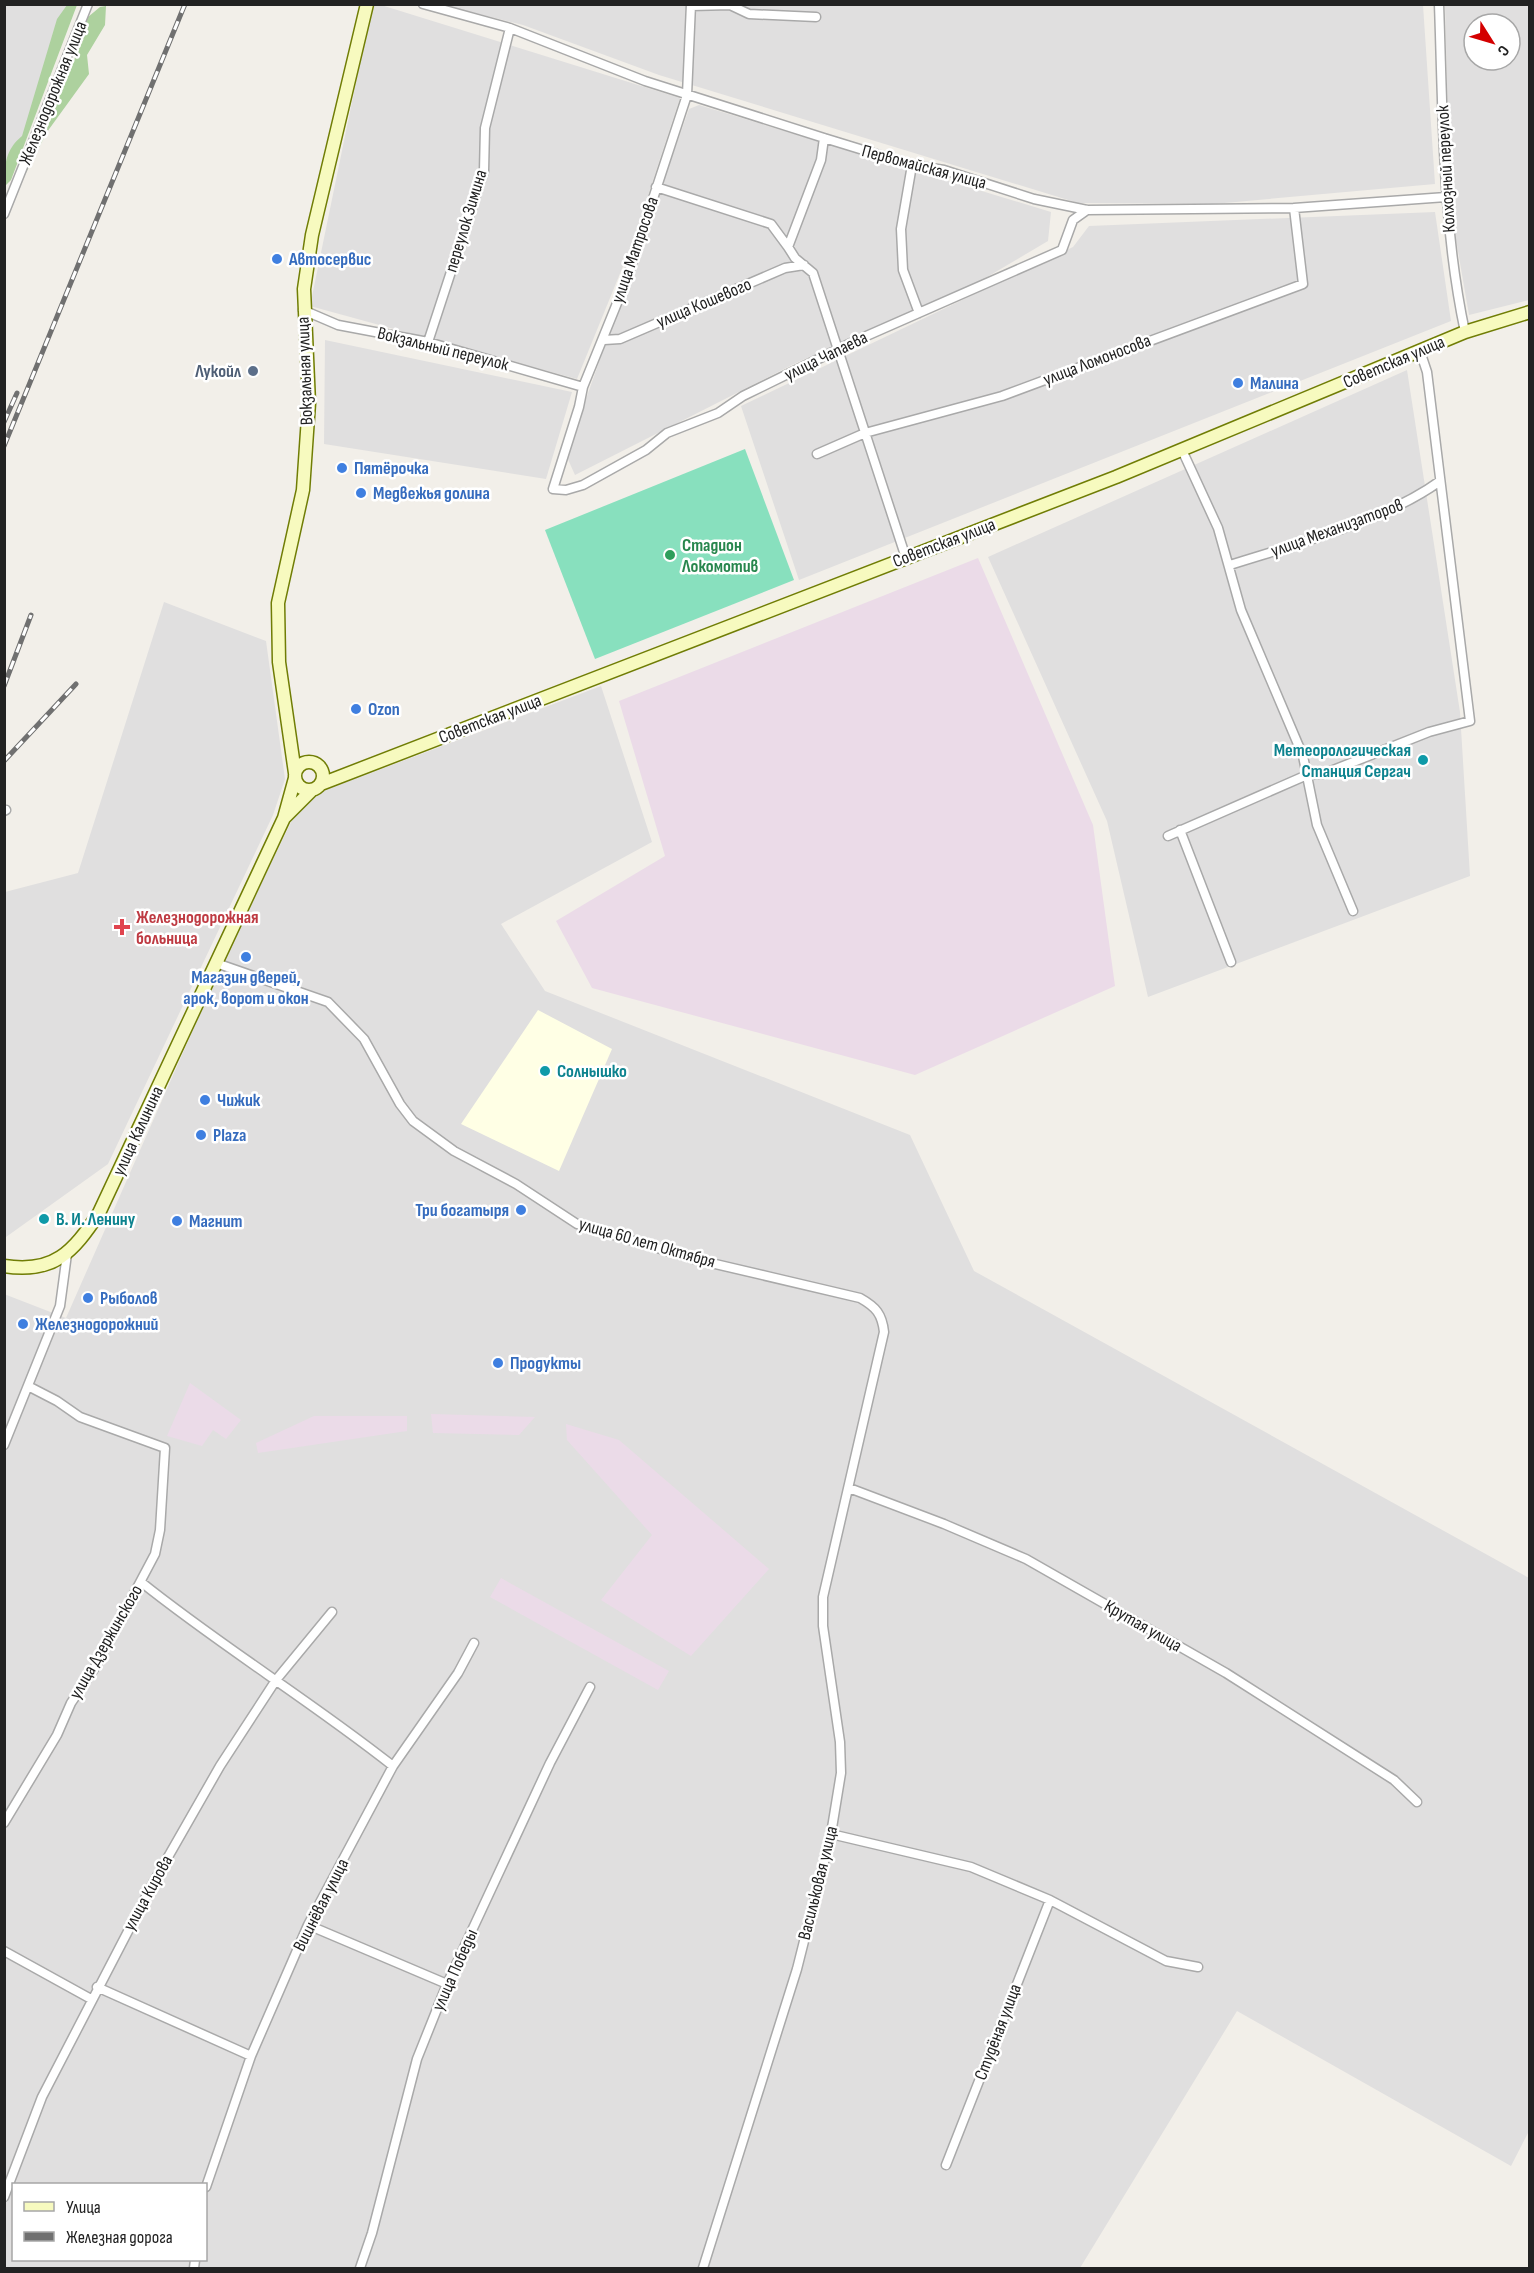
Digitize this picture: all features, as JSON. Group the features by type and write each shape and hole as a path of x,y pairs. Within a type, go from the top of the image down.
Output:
{"main road":[{"name":"Вокзальная улица","path":"295,776 279,662 278,603 303,490 309,403 303,310 312,235 366,4"},
{"name":"Советская улица","path":"316,787 1182,450 1465,332 1530,312"},
{"path":"285,818 316,787 316,765 290,740"},
{"path":"285,818 295,776 301,764 316,765"},
{"name":"Советская улица","path":"316,765 356,771"},
{"path":"295,776 301,788 316,787"},
{"name":"улица Калинина","path":"67,1254 80,1242 99,1213 285,818"},
{"path":"4,1266 26,1269 43,1266 67,1254"}],"street":[{"name":"Железнодорожная улица","path":"4,214 7,199 87,4"},
{"name":"Первомайская улица","path":"423,4 510,28 687,95 824,138 912,165 944,170 1034,199 1087,210 1294,208 1446,197"},
{"name":"Колхозный переулок","path":"1439,4 1446,197 1453,275 1465,332"},
{"name":"улица Матросова","path":"553,489 579,407 583,387 604,340 687,95 691,5 730,5 749,14 816,17"},
{"name":"переулок Зимина","path":"428,342 484,171 485,128 510,28"},
{"path":"788,247 821,160 824,138"},
{"path":"912,165 901,229 903,270 919,313"},
{"path":"656,187 771,224 804,266 813,273 906,558"},
{"name":"улица Ломоносова","path":"817,454 865,433 1002,396 1303,284 1294,208"},
{"name":"улица Чапаева","path":"553,489 566,490 583,485 646,450 667,434 718,413 743,396 840,351 855,341 1062,250 1073,220 1087,210"},
{"name":"улица Кошевого","path":"604,340 620,339 785,268 804,266"},
{"name":"Вокзальный переулок","path":"303,310 338,325 428,342 583,387"},
{"path":"1168,836 1306,775 1323,774 1429,732 1470,721 1427,372 1420,351"},
{"path":"1182,450 1218,528 1241,610 1294,732 1317,825 1353,911"},
{"name":"улица Механизаторов","path":"1230,565 1305,542 1415,499 1440,481"},
{"path":"1180,830 1231,962"},
{"name":"улица 60 лет Октября","path":"216,963 327,1002 364,1039 400,1104 413,1121 454,1151 516,1184 577,1224 694,1259 860,1298 873,1305 882,1317 884,1332 849,1488"},
{"path":"4,1445 60,1306 67,1254"},
{"name":"улица Дзержинского","path":"4,1823 57,1735 71,1703 94,1669 155,1554 160,1530 165,1448 80,1418 57,1401 28,1386"},
{"name":"Крутая улица","path":"849,1488 1026,1559 1226,1673 1394,1780 1418,1802"},
{"name":"Васильковая улица","path":"703,2268 796,1969 831,1834 841,1773 840,1742 823,1626 823,1597 849,1488"},
{"path":"141,1582 189,1620 326,1714 393,1766"},
{"name":"улица Кирова","path":"4,2198 42,2097 91,1999 219,1766 276,1680 332,1612"},
{"name":"Вишнёвая улица","path":"207,2184 251,2056 308,1925 393,1766 458,1673 474,1643"},
{"name":"улица Победы","path":"360,2268 372,2233 417,2059 447,1984 550,1763 590,1686"},
{"path":"831,1834 971,1867 1050,1900 1166,1960 1198,1967"},
{"name":"Студёная улица","path":"946,2164 1050,1900"},
{"path":"308,1925 447,1984"},
{"path":"4,1951 91,1999"},
{"path":"97,1988 251,2056"}],"shaded area":[{"path":"5,5 75,5 5,185"},
{"path":"372,5 381,5 680,98 632,244 577,379 310,306"},
{"path":"443,5 1423,5 1435,184 1213,204 1078,203 659,75 523,25"},
{"path":"1445,5 1529,5 1529,300 1469,315 1455,234 1448,123"},
{"path":"699,105 1051,212 1048,241 982,280 796,363 575,475 566,455 689,109"},
{"path":"1435,212 1451,321 799,580 741,406 1073,247 1089,226"},
{"path":"325,340 572,392 546,479 324,444"},
{"path":"1407,370 1460,712 1470,876 1148,997 1107,821 988,557"},
{"path":"978,558 1093,825 1115,986 915,1075 592,988 556,921 665,856 619,701"},
{"path":"164,602 266,641 285,779 273,815 108,1164 6,1237 5,892 78,873"},
{"path":"601,686 652,842 501,924 545,991 910,1135 974,1271 1529,1578 1530,2129 1511,2166 1237,2011 1080,2268 5,2268 4,1294 66,1318 219,971 295,814 310,796"},
{"path":"538,1010 612,1049 559,1171 461,1124"},
{"path":"190,1383 241,1420 226,1439 213,1430 202,1446 167,1436"},
{"path":"431,1414 535,1417 519,1435 433,1433"},
{"path":"314,1416 407,1416 407,1431 258,1453 256,1443"},
{"path":"566,1424 619,1440 769,1569 691,1656 601,1600 652,1535 567,1440"},
{"path":"501,1578 669,1671 658,1690 490,1597"}],"green space":[{"path":"67,5 77,5 11,180 5,186 9,153 22,136 57,19"},
{"path":"106,6 105,25 87,55 89,74 47,132 16,192 51,102 75,58 74,45 88,17 100,7"},
{"name":"Стадион Локомотив","path":"745,449 794,580 595,659 545,530"}],"railway":[{"path":"4,446 185,4"},
{"path":"4,422 17,393"},
{"path":"4,686 31,615"},
{"path":"4,761 76,684"}],"place":[{"name":"Автосервис","path":"277,259"},
{"name":"Лукойл","path":"253,371"},
{"name":"Малина","path":"1238,383"},
{"name":"Пятёрочка","path":"342,468"},
{"name":"Медвежья долина","path":"361,493"},
{"name":"Стадион Локомотив","path":"670,555"},
{"name":"Ozon","path":"356,709"},
{"name":"Метеорологическая Станция Сергач","path":"1423,760"},
{"name":"Железнодорожная больница","path":"122,927"},
{"name":"Магазин дверей, арок, ворот и окон","path":"246,957"},
{"name":"Солнышко","path":"545,1071"},
{"name":"Чижик","path":"205,1100"},
{"name":"Plaza","path":"201,1135"},
{"name":"Три богатыря","path":"521,1210"},
{"name":"В. И. Ленину","path":"44,1219"},
{"name":"Магнит","path":"177,1221"},
{"name":"Рыболов","path":"88,1298"},
{"name":"Железнодорожний","path":"23,1324"},
{"name":"Продукты","path":"498,1363"}]}
